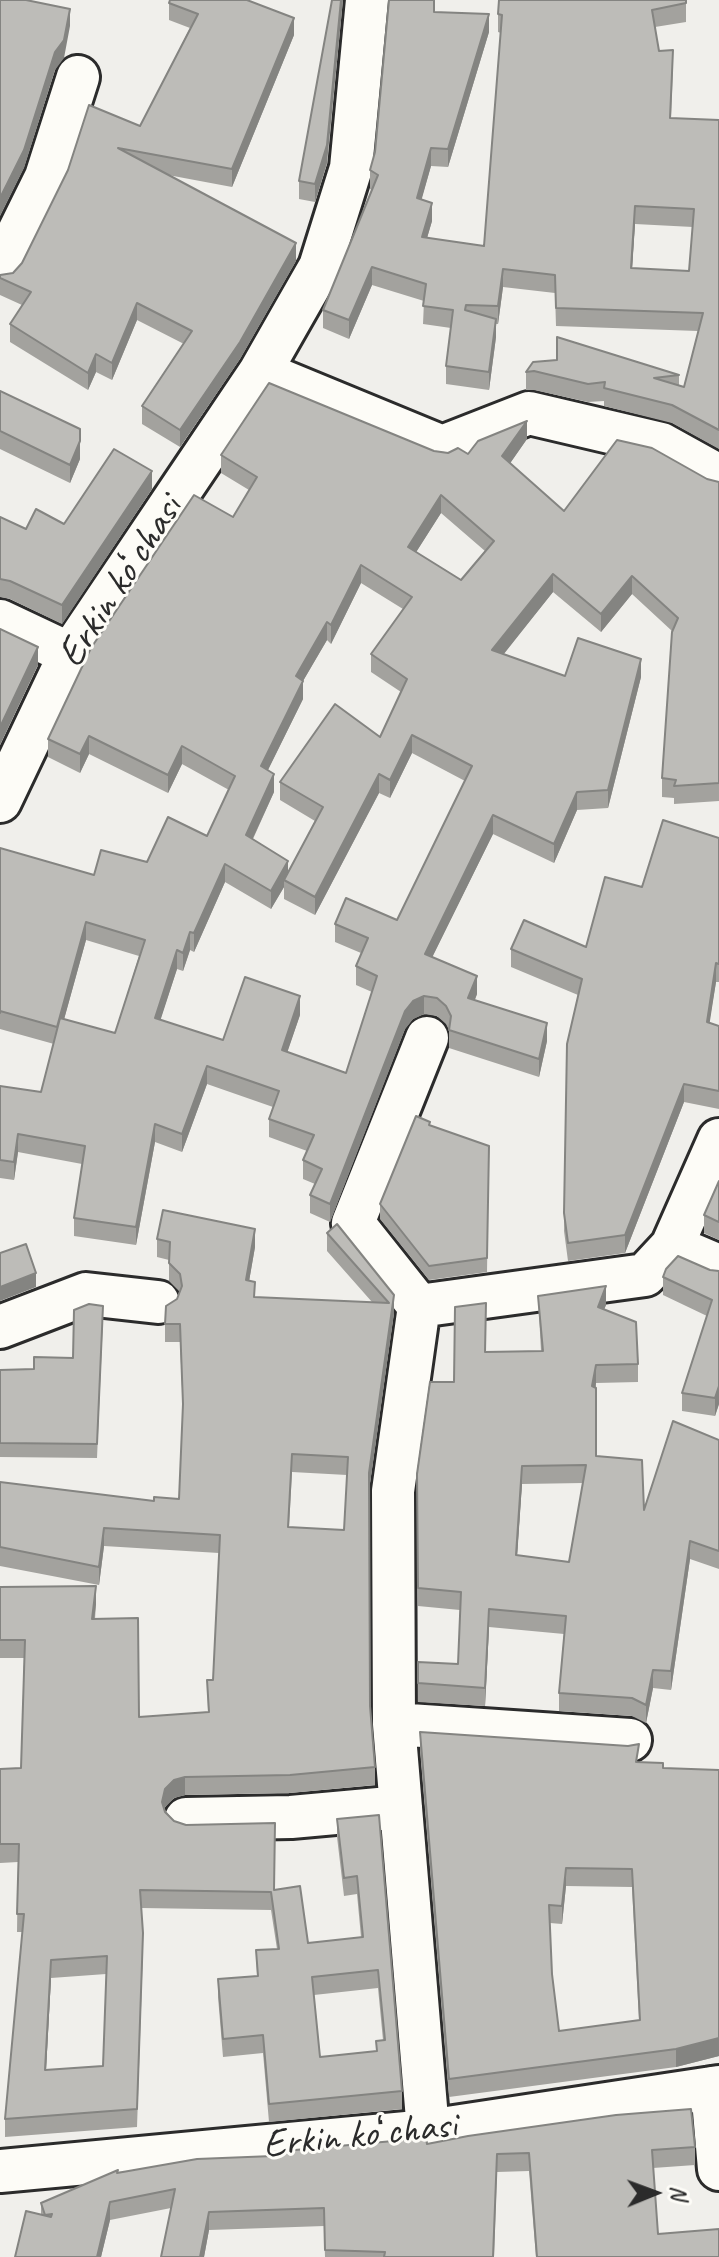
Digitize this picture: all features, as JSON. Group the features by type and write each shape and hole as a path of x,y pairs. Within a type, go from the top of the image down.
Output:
{"street":[{"name":"Erkin koʻchasi","path":"0,801 70,654 260,372 320,267 351,168 367,0"},
{"path":"0,270 46,177 78,77"},
{"path":"260,372 442,447 529,413 661,444 719,476"},
{"path":"0,621 70,654"},
{"path":"427,1038 353,1223 419,1306 393,1491 394,1724 428,2131"},
{"path":"419,1306 645,1275 672,1246 719,1140"},
{"path":"672,1246 719,1266"},
{"path":"0,1327 86,1294 158,1302"},
{"path":"394,1724 630,1740"},
{"path":"186,1819 291,1817 401,1807"},
{"name":"Erkin koʻchasi","path":"0,2171 428,2131 715,2087"},
{"path":"715,2087 719,2169"}],"building":[{"path":"0,0 26,0 70,9 64,40 55,52 24,150 0,198"},
{"path":"170,0 247,0 294,18 232,169 118,148 296,243 240,342 180,430 142,406 192,331 137,303 112,363 96,354 88,373 10,324 31,292 0,278 0,275 13,273 22,263 68,170 89,105 140,126 198,14 169,3"},
{"path":"332,0 341,0 327,145 315,184 299,181"},
{"path":"389,0 434,0 434,12 489,14 448,149 431,148 417,198 432,203 422,237 484,246 502,15 498,14 499,0 686,0 686,3 652,10 659,51 673,50 670,118 719,120 719,430 672,405 604,388 605,382 588,384 534,371 526,372 533,362 557,360 557,337 679,375 654,378 684,387 703,313 556,308 555,275 503,269 498,306 466,305 465,310 496,319 489,372 446,366 453,310 423,306 426,284 372,267 349,320 323,310 378,175 370,170 375,152","holes":["635,206 694,209 689,271 631,268"]},
{"path":"269,383 434,451 448,453 458,448 468,454 478,441 527,421 502,456 564,511 617,440 652,448 707,479 719,482 719,783 674,786 676,780 662,778 672,632 678,618 632,576 601,614 553,574 492,650 565,676 578,638 641,659 608,790 577,792 554,844 493,815 425,954 477,976 468,998 547,1023 539,1059 449,1030 451,1016 437,998 424,996 413,1001 405,1011 330,1204 310,1195 322,1169 303,1160 314,1135 269,1119 279,1091 207,1066 182,1134 155,1124 136,1227 74,1218 85,1146 18,1134 14,1162 0,1160 0,1086 41,1092 60,1018 115,1033 145,940 86,922 57,1027 0,1011 0,848 94,875 101,850 147,862 168,817 207,836 235,776 182,746 168,775 89,736 80,754 48,739 91,648 194,495 233,517 257,477 221,455","holes":["441,495 494,541 461,580 408,547","361,565 412,597 371,654 407,679 380,737 335,704 280,782 323,807 284,880 315,897 379,774 390,780 412,735 472,766 397,920 346,898 335,924 368,938 356,966 377,976 346,1073 282,1050 300,996 245,977 223,1040 155,1018 177,950 183,953 190,932 194,933 225,864 271,891 288,861 246,835 274,774 261,766 303,681 296,676 327,622 331,625"]},
{"path":"0,391 80,429 80,441 70,465 0,431"},
{"path":"114,449 152,471 62,605 0,579 0,517 26,529 36,509 64,524"},
{"path":"0,629 38,647 0,727"},
{"path":"663,820 719,838 719,964 716,963 707,1022 719,1026 719,1091 684,1084 625,1235 568,1243 564,1213 567,1044 582,979 511,949 524,920 586,947 605,877 642,887"},
{"path":"416,1116 430,1122 429,1125 489,1146 487,1258 429,1266 380,1204"},
{"path":"719,1181 719,1222 704,1215"},
{"path":"163,1210 255,1229 246,1280 255,1282 254,1297 389,1303 327,1233 337,1224 394,1295 369,1473 370,1706 375,1767 290,1775 185,1777 174,1780 165,1789 162,1802 165,1812 174,1821 186,1825 275,1823 274,1890 300,1886 308,1943 363,1937 357,1876 344,1878 337,1819 379,1815 402,2091 269,2104 263,2035 223,2039 218,1979 258,1976 256,1950 279,1949 271,1892 140,1890 143,1933 137,2109 5,2119 24,1914 17,1914 19,1844 0,1844 0,1769 21,1768 25,1640 0,1640 0,1587 96,1586 92,1619 138,1618 139,1717 209,1712 207,1680 213,1680 220,1535 104,1528 99,1567 0,1547 0,1482 154,1501 154,1497 179,1499 183,1404 180,1324 165,1324 166,1306 177,1299 182,1286 180,1274 169,1263 170,1242 157,1239","holes":["292,1454 348,1457 344,1530 288,1527","107,1956 103,2066 45,2070 51,1960","378,1970 385,2040 376,2041 377,2051 320,2057 312,1977"]},
{"path":"26,1244 36,1273 0,1287 0,1253"},
{"path":"678,1256 719,1271 719,1386 715,1398 682,1393 712,1300 663,1277"},
{"path":"606,1286 598,1307 636,1322 638,1364 596,1365 592,1386 596,1388 596,1456 642,1460 644,1510 673,1421 719,1440 719,1551 690,1541 671,1671 653,1670 646,1705 632,1698 559,1693 566,1616 489,1609 485,1688 418,1683 418,1662 458,1664 461,1592 418,1588 417,1474 430,1382 454,1382 455,1307 486,1303 485,1352 543,1351 538,1296","holes":["586,1465 569,1562 516,1555 522,1466"]},
{"path":"89,1304 103,1306 97,1444 0,1443 0,1370 34,1369 34,1357 73,1358 74,1310"},
{"path":"420,1732 628,1746 639,1744 636,1762 663,1763 663,1768 719,1770 719,2038 676,2049 449,2079","holes":["566,1868 632,1869 640,2020 559,2031 552,1974 549,1905 562,1906"]},
{"path":"691,2109 695,2147 652,2150 658,2234 719,2229 719,2257 537,2257 529,2153 497,2154 493,2257 384,2257 385,2252 325,2250 324,2208 209,2212 200,2257 161,2257 175,2189 110,2202 97,2257 15,2257 26,2211 51,2217 52,2214 45,2215 41,2203 118,2170 117,2173 197,2159 273,2156 273,2152 426,2138 427,2144 616,2115"}]}
